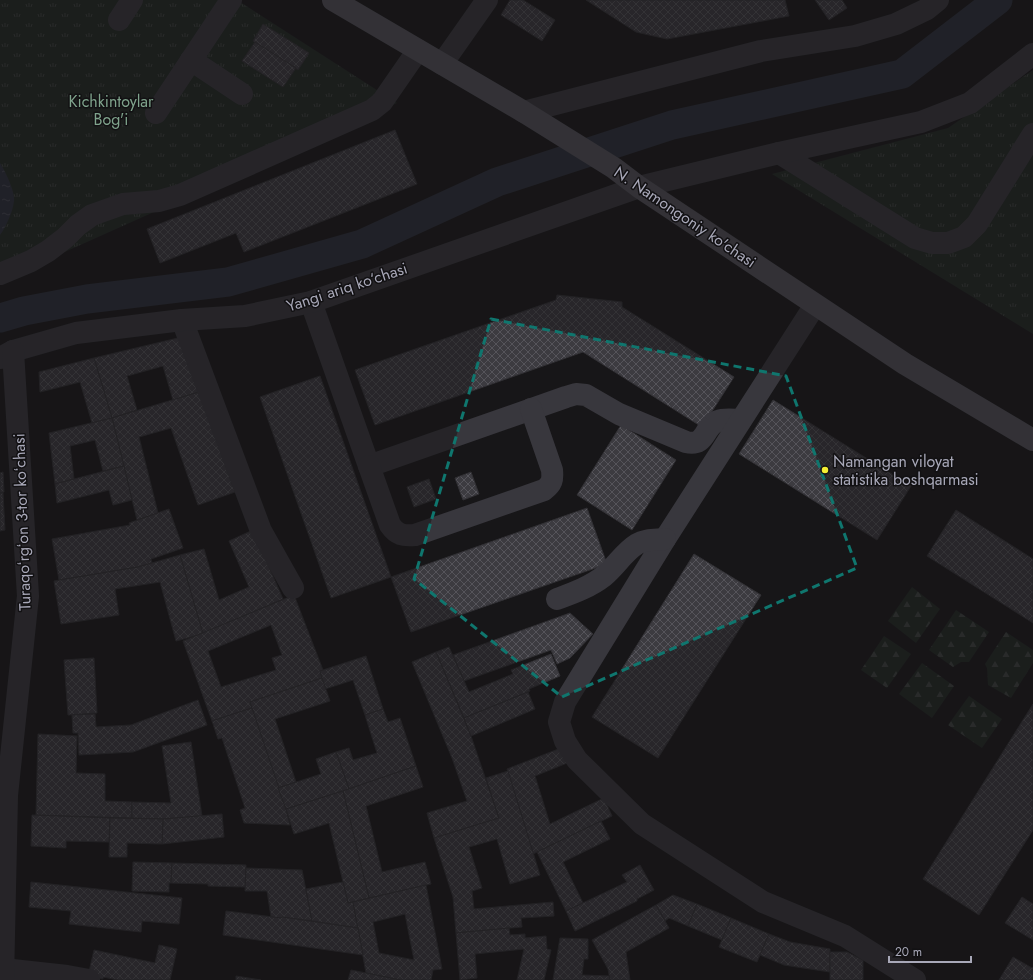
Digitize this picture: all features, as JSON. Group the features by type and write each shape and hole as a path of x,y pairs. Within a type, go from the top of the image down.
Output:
{"main road":[{"name":"N. Namongoniy ko'chasi","path":"333,0 524,112 614,168 639,187 905,364 1033,440"}],"street":[{"path":"119,20 132,0"},
{"path":"156,113 231,0"},
{"path":"442,64 487,0"},
{"path":"524,112 761,52 855,36 896,24 926,9 938,0"},
{"path":"0,274 31,261 48,251 92,215 123,204 159,201 180,195 372,110 382,102 418,50"},
{"name":"Yangi ariq ko‘chasi","path":"7,355 76,333 182,320 245,316 311,302 639,187 779,153 921,122 970,103 1033,54"},
{"path":"191,60 242,94"},
{"path":"779,153 915,238 932,243 948,243 964,237 977,224 1033,134"},
{"path":"311,302 390,525 395,532 402,536 415,535 544,490 550,486 553,479 552,470 531,409"},
{"path":"816,305 665,539 565,702 559,722 565,741 577,760 642,824 763,902 845,936 915,980"},
{"path":"182,320 261,531 293,588"},
{"name":"Turaqoʻrgʻon 3-tor koʻchasi","path":"3,974 3,869 7,795 28,596 7,355"},
{"path":"369,466 576,394 586,395 619,414 693,444 699,442 714,423 720,420 741,420"},
{"path":"557,599 593,584 605,575 629,550 638,543 665,539"},
{"path":"3,974 67,976 89,980"}],"highlighted area":[{"path":"491,319 786,376 857,568 562,697 414,579"}],"green space":[{"name":"Kichkintoylar Bog'i","path":"0,0 237,0 397,103 0,281"},
{"path":"1033,70 1033,334 772,174 948,128"},
{"path":"912,587 940,609 916,643 888,621"},
{"path":"956,610 989,632 969,662 961,662 953,667 929,650"},
{"path":"1006,632 1033,650 1033,663 1011,698 988,685 987,668 985,664"},
{"path":"884,636 911,654 887,688 861,670"},
{"path":"922,663 954,686 932,718 899,694"},
{"path":"969,696 1002,719 982,748 948,725"}],"water":[{"path":"0,163 7,176 14,201 9,219 0,235"}],"building":[{"path":"510,0 523,0 555,20 542,41 501,15"},
{"path":"586,0 785,0 789,16 667,39 636,32"},
{"path":"815,0 842,0 847,8 829,20"},
{"path":"263,24 309,53 298,70 253,41"},
{"path":"255,42 296,68 283,87 242,61"},
{"path":"395,130 417,184 244,252 236,233 160,263 147,229"},
{"path":"557,295 622,302 622,307 734,377 702,427 583,352 375,425 355,370 556,300"},
{"path":"178,338 199,392 173,400 163,366 127,376 137,410 112,418 94,358"},
{"path":"94,358 112,418 92,423 80,382 40,392 39,372"},
{"path":"320,376 391,577 331,598 260,397"},
{"path":"199,392 235,492 198,505 171,428 139,437 158,513 137,520 112,418"},
{"name":"Namangan viloyat statistika boshqarmasi","path":"773,400 911,486 877,540 739,454"},
{"path":"112,418 124,466 103,471 95,440 70,446 74,479 55,484 49,433"},
{"path":"621,425 676,460 632,530 577,495"},
{"path":"124,466 132,500 113,505 109,490 57,503 55,484"},
{"path":"3,472 4,492 0,493 0,473"},
{"path":"471,472 479,494 463,500 455,478"},
{"path":"429,479 436,499 414,507 407,487"},
{"path":"0,493 3,493 5,530 0,531"},
{"path":"587,508 607,564 411,632 391,577"},
{"path":"169,509 183,548 151,559 152,563 138,567 59,580 52,539 130,525 129,523"},
{"path":"956,510 1033,559 1033,623 927,556"},
{"path":"253,530 283,599 203,634 180,555 204,549 219,600 249,587 229,541"},
{"path":"694,554 761,595 658,758 592,717"},
{"path":"180,555 203,634 176,641 160,582 115,589 119,615 61,624 54,581 138,567"},
{"path":"294,595 323,670 320,671 322,678 250,702 252,708 212,721 183,641","holes":["271,625 282,655 272,658 276,670 221,687 208,651"]},
{"path":"570,613 593,634 570,658 557,664 551,650 464,681 453,655"},
{"path":"449,647 469,692 513,674 511,670 551,654 560,676 529,689 530,691 464,718 436,652"},
{"path":"436,652 471,736 499,818 434,838 427,813 467,801 452,758 412,662"},
{"path":"366,656 383,709 365,715 353,680 325,689 320,671"},
{"path":"94,658 97,713 68,715 64,660"},
{"path":"322,678 330,701 275,719 296,782 278,788 250,702"},
{"path":"528,692 535,709 471,736 464,718"},
{"path":"198,700 207,725 133,752 79,755 78,733 73,733 72,715 95,714 96,727 131,725"},
{"path":"1033,704 1033,830 979,915 923,879"},
{"path":"252,708 290,825 244,823 240,810 245,808 222,738 218,739 212,721"},
{"path":"383,709 388,722 400,718 416,766 349,789 336,752 349,748 353,760 377,753 365,715"},
{"path":"38,734 77,736 76,773 105,774 105,801 132,802 132,818 36,815"},
{"path":"191,742 202,816 163,819 132,818 132,802 171,803 162,746"},
{"path":"561,748 567,763 535,776 550,824 604,798 612,816 533,854 507,769"},
{"path":"336,752 349,789 286,809 278,788 321,774 316,759"},
{"path":"416,766 423,787 366,806 382,872 425,862 431,884 369,898 343,791"},
{"path":"508,771 540,875 510,884 497,839 469,847 482,888 472,891 474,909 553,902 554,916 521,918 522,927 456,933 453,897 434,838 499,818 486,778"},
{"path":"343,791 369,898 348,903 329,823 294,834 286,809"},
{"path":"222,814 224,837 162,844 163,819"},
{"path":"32,815 110,818 109,842 66,841 66,848 31,846"},
{"path":"110,818 163,819 162,844 127,843 127,857 109,857"},
{"path":"601,821 610,839 563,862 583,903 566,911 537,852"},
{"path":"133,862 172,863 169,892 132,891"},
{"path":"172,863 246,865 245,887 171,883"},
{"path":"640,865 654,890 637,899 637,901 575,931 566,911 627,882 622,875"},
{"path":"246,868 302,870 312,921 271,917 267,891 245,891"},
{"path":"31,882 182,898 179,924 142,921 141,932 69,924 71,911 29,907"},
{"path":"343,882 348,903 353,902 358,928 312,921 306,889"},
{"path":"426,885 442,969 433,970 431,980 400,980 366,973 353,902","holes":["405,914 414,960 379,953 373,922"]},
{"path":"673,895 697,904 688,926 669,918 665,921 656,905"},
{"path":"1022,897 1033,904 1033,940 1005,923"},
{"path":"697,904 731,918 722,940 688,926"},
{"path":"656,905 669,928 626,952 630,980 610,980 608,969 592,940"},
{"path":"226,911 282,917 358,928 363,955 223,935"},
{"path":"731,918 769,934 757,962 719,947"},
{"path":"509,928 510,935 525,934 525,938 546,936 547,949 551,950 544,980 517,980 524,949 475,954 477,978 460,980 456,933"},
{"path":"769,934 790,942 830,949 830,972 784,965 760,955"},
{"path":"560,938 588,939 588,959 584,959 582,975 609,976 610,980 553,980"},
{"path":"159,945 177,949 170,980 118,980 88,976 94,950 155,963"},
{"path":"830,952 847,952 863,960 863,980 830,980"},
{"path":"1013,957 1032,968 1033,967 1033,980 999,980"},
{"path":"351,970 366,973 400,980 348,980"},
{"path":"236,976 261,980 236,980"}],"waterway":[{"path":"0,318 24,311 87,299 228,282 362,244 497,182 672,125 902,74 998,0"}],"place":[{"name":"Namangan viloyat statistika boshqarmasi","path":"825,470"}]}
